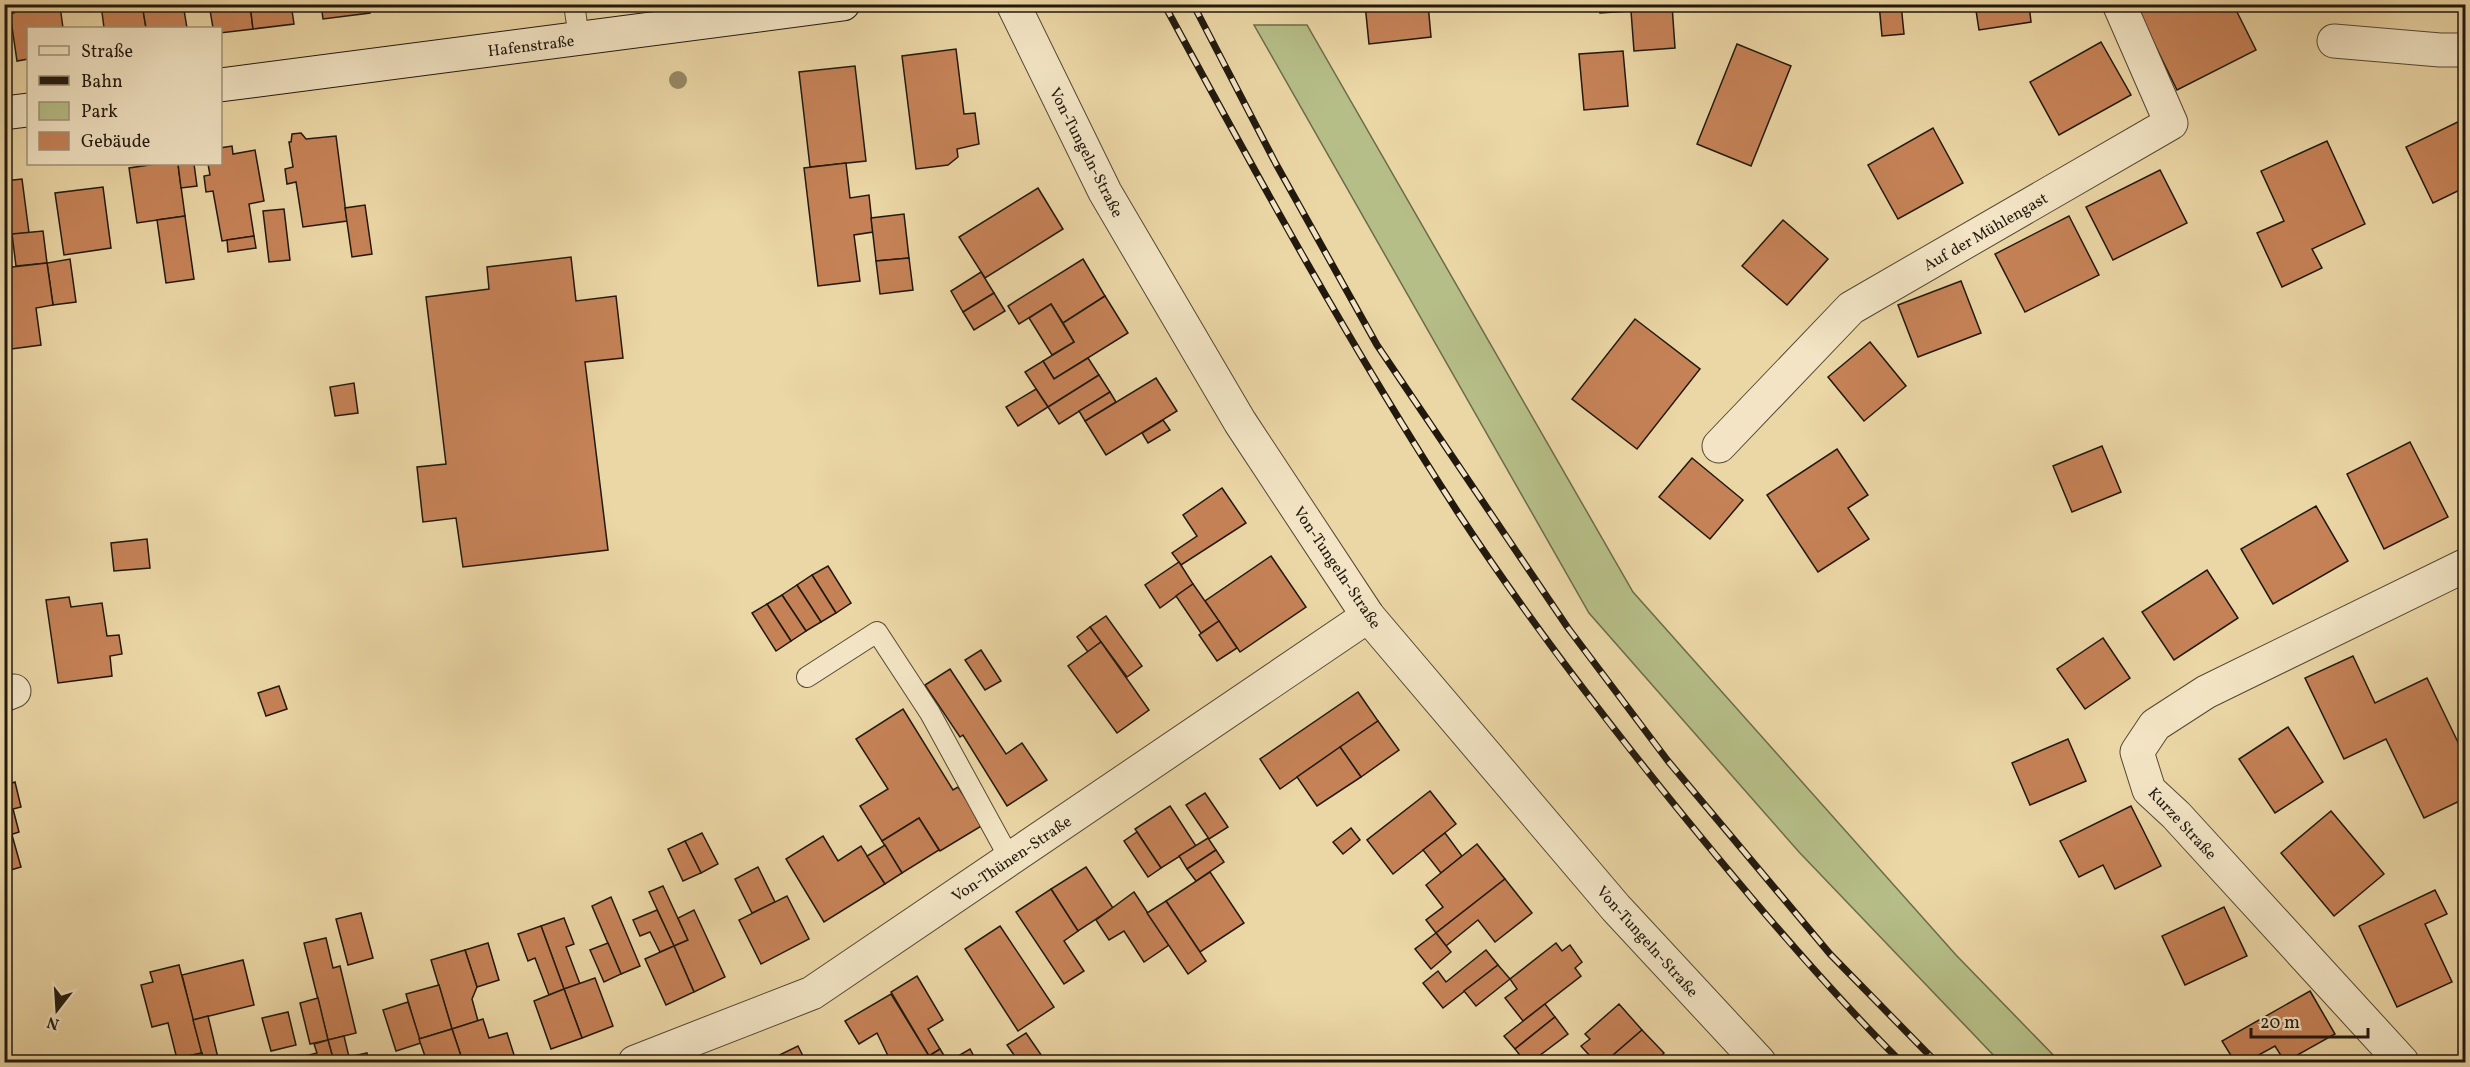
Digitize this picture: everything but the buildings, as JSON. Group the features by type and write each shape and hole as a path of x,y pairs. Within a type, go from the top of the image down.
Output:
{"street":[{"name":"Hafenstraße","path":"222,85 843,4"},
{"name":"Von-Tungeln-Straße","path":"1013,4 1105,192 1240,422 1368,616 1616,908 1756,1061"},
{"name":"Auf der Mühlengast","path":"1719,447 1851,308 2171,123 2119,4"},
{"path":"2334,41 2466,50"},
{"path":"4,113 27,110"},
{"name":"Kurze Straße","path":"2402,1062 2176,815 2149,790 2137,752 2155,725 2206,692 2466,565"},
{"name":"Von-Thünen-Straße","path":"634,1062 812,993 1368,616"}],"lane":[{"path":"574,4 579,38"},
{"path":"807,677 877,632 930,713 1010,859"}],"green space":[{"path":"1254,25 1307,25 1633,592 1956,955 2060,1062 2000,1062 1799,852 1589,613"}],"railway":[{"path":"1164,4 1342,324 1418,449 1487,556 1583,689 1684,817 1808,963 1901,1062"},
{"path":"1193,4 1276,164 1377,345 1568,628 1668,761 1830,954 1936,1062"}]}
